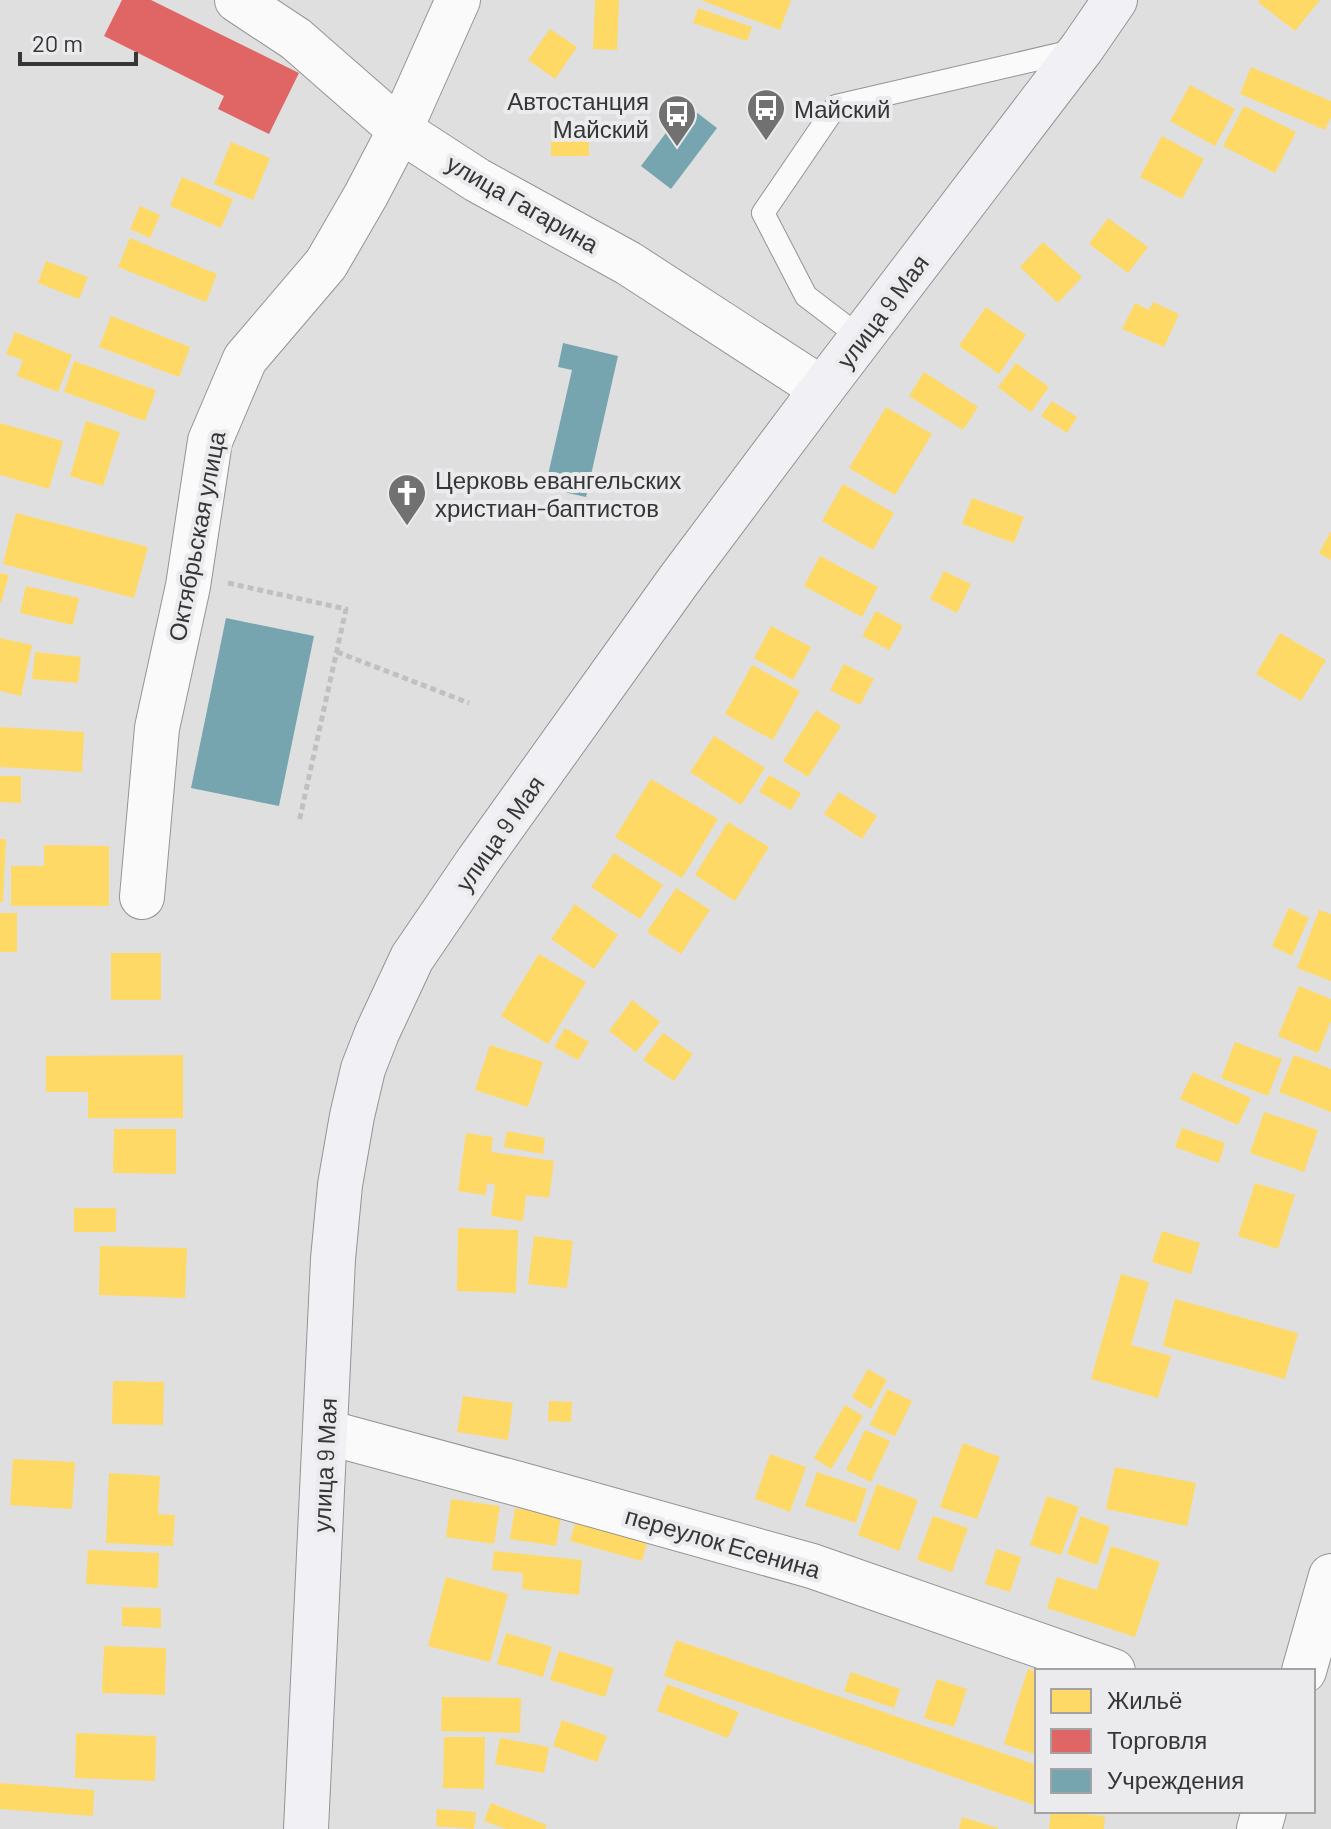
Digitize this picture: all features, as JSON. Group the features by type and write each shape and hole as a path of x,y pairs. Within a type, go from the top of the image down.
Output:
{"street":[{"name":"улица Гагарина","path":"237,0 296,39 400,130 477,180 628,263 822,389"},
{"name":"Октябрьская улица","path":"142,897 157,728 189,575 210,441 245,359 326,264 366,195 400,130 458,0"},
{"name":"улица 9 Мая","path":"306,1829 333,1259 340,1185 352,1116 372,1045 412,958 478,861 679,580 1082,48 1115,0"},
{"name":"переулок Есенина","path":"326,1432 812,1566 1107,1669"},
{"path":"1305,1669 1331,1576"}],"lane":[{"path":"861,338 806,296 763,213 836,106 1082,48"}],"path":[{"path":"189,575 346,609 299,822"},
{"path":"337,652 469,703"}],"building: Жильё":[{"path":"595,0 619,0 617,50 593,49"},
{"path":"701,0 791,0 780,30"},
{"path":"1320,0 1295,31 1258,2"},
{"path":"698,8 752,27 747,41 693,23"},
{"path":"550,29 577,47 555,79 528,60"},
{"path":"1251,67 1331,101 1331,117 1325,130 1240,94"},
{"path":"1190,85 1235,109 1215,146 1170,121"},
{"path":"1244,106 1296,132 1275,173 1223,146"},
{"path":"551,125 589,125 589,156 551,156"},
{"path":"1162,136 1204,159 1182,199 1140,177"},
{"path":"231,142 270,158 253,200 214,184"},
{"path":"182,177 233,199 221,228 170,206"},
{"path":"140,206 160,215 150,238 130,229"},
{"path":"1108,218 1148,247 1128,273 1089,244"},
{"path":"130,238 217,274 206,302 118,267"},
{"path":"1043,242 1082,277 1058,303 1020,267"},
{"path":"46,261 88,277 79,299 38,283"},
{"path":"1153,302 1179,314 1164,347 1122,329 1135,303 1149,310"},
{"path":"986,307 1026,335 999,374 959,346"},
{"path":"111,316 190,347 179,377 99,347"},
{"path":"15,332 72,355 58,392 17,376 23,360 6,354"},
{"path":"74,361 156,390 145,421 64,392"},
{"path":"1016,363 1049,387 1031,412 998,387"},
{"path":"924,372 978,407 963,430 909,396"},
{"path":"1052,401 1077,417 1067,433 1041,416"},
{"path":"886,407 932,434 895,495 849,468"},
{"path":"86,421 120,432 103,486 70,476"},
{"path":"0,423 63,441 49,489 0,475"},
{"path":"843,484 894,513 873,550 822,521"},
{"path":"972,498 1024,517 1014,543 962,524"},
{"path":"16,513 148,547 134,598 3,564"},
{"path":"1331,531 1331,560 1319,553"},
{"path":"820,556 878,587 862,617 804,586"},
{"path":"944,571 971,584 957,613 930,599"},
{"path":"0,573 9,575 1,603 0,603"},
{"path":"26,586 79,598 73,625 20,613"},
{"path":"876,611 903,626 889,650 862,636"},
{"path":"771,626 811,647 793,680 754,658"},
{"path":"1280,633 1326,660 1301,701 1256,674"},
{"path":"0,638 32,645 21,696 0,691"},
{"path":"35,652 81,657 78,683 32,679"},
{"path":"844,664 874,679 860,705 830,690"},
{"path":"752,665 800,691 773,740 725,714"},
{"path":"816,710 841,726 808,777 783,761"},
{"path":"0,727 84,732 82,772 0,767"},
{"path":"714,736 765,768 741,805 690,772"},
{"path":"769,775 801,793 791,810 759,792"},
{"path":"0,776 21,776 21,803 0,802"},
{"path":"651,779 718,819 682,878 615,837"},
{"path":"839,792 877,816 862,839 824,814"},
{"path":"728,822 769,847 735,901 695,875"},
{"path":"0,839 6,839 3,902 0,902"},
{"path":"44,845 109,846 109,906 11,906 11,866 44,866"},
{"path":"614,853 663,885 640,919 591,887"},
{"path":"676,888 710,910 681,954 647,932"},
{"path":"575,904 618,935 594,969 551,939"},
{"path":"1289,908 1309,918 1292,956 1272,946"},
{"path":"1319,910 1331,914 1331,981 1297,968"},
{"path":"0,913 17,913 17,952 0,952"},
{"path":"111,953 161,953 161,1000 111,1000"},
{"path":"539,954 586,982 548,1044 501,1016"},
{"path":"1299,986 1331,999 1331,1021 1318,1053 1278,1036"},
{"path":"632,1000 660,1022 636,1052 609,1031"},
{"path":"565,1028 589,1042 578,1060 554,1047"},
{"path":"663,1033 693,1054 674,1081 643,1060"},
{"path":"1235,1042 1282,1059 1268,1096 1221,1078"},
{"path":"490,1045 543,1062 528,1107 475,1090"},
{"path":"183,1055 183,1118 88,1118 88,1092 46,1092 46,1056"},
{"path":"1294,1055 1331,1069 1331,1112 1279,1092"},
{"path":"1193,1072 1251,1098 1238,1125 1180,1099"},
{"path":"1264,1112 1318,1130 1304,1172 1250,1153"},
{"path":"1182,1128 1225,1143 1219,1163 1175,1147"},
{"path":"114,1129 176,1129 176,1174 113,1173"},
{"path":"507,1131 545,1138 543,1154 504,1147"},
{"path":"466,1133 493,1137 491,1152 554,1161 549,1198 526,1195 523,1221 491,1216 495,1185 487,1183 486,1195 458,1191"},
{"path":"1255,1183 1295,1195 1278,1249 1238,1236"},
{"path":"74,1208 116,1208 116,1232 74,1232"},
{"path":"458,1228 518,1230 516,1293 457,1291"},
{"path":"1162,1231 1200,1243 1191,1274 1152,1262"},
{"path":"534,1236 573,1241 567,1288 528,1284"},
{"path":"100,1246 187,1248 185,1298 99,1295"},
{"path":"1121,1274 1149,1282 1131,1345 1171,1356 1158,1398 1091,1379"},
{"path":"1175,1299 1298,1333 1285,1379 1163,1346"},
{"path":"868,1369 887,1380 871,1409 852,1397"},
{"path":"113,1381 164,1382 163,1425 112,1424"},
{"path":"887,1389 912,1401 895,1436 870,1425"},
{"path":"463,1396 513,1403 508,1440 457,1432"},
{"path":"549,1401 572,1402 571,1422 548,1421"},
{"path":"845,1405 863,1416 831,1469 814,1458"},
{"path":"865,1430 890,1441 871,1482 846,1470"},
{"path":"963,1443 1000,1457 977,1519 940,1507"},
{"path":"770,1454 806,1467 790,1512 755,1499"},
{"path":"13,1459 75,1462 72,1509 10,1505"},
{"path":"1115,1467 1196,1483 1187,1526 1106,1509"},
{"path":"817,1472 867,1489 856,1523 805,1506"},
{"path":"109,1473 160,1476 158,1514 175,1515 173,1546 106,1543"},
{"path":"877,1484 918,1500 899,1551 858,1535"},
{"path":"1047,1496 1079,1507 1061,1555 1030,1545"},
{"path":"451,1499 500,1506 494,1544 446,1537"},
{"path":"515,1508 561,1516 556,1546 510,1539"},
{"path":"577,1516 649,1536 642,1561 570,1541"},
{"path":"933,1516 968,1528 952,1572 917,1560"},
{"path":"1081,1516 1110,1527 1097,1565 1067,1554"},
{"path":"1111,1546 1160,1562 1135,1637 1047,1608 1057,1577 1097,1590"},
{"path":"996,1549 1021,1557 1010,1592 985,1584"},
{"path":"88,1550 159,1553 158,1588 86,1584"},
{"path":"494,1551 582,1560 579,1595 522,1589 523,1573 492,1570"},
{"path":"446,1577 508,1594 490,1662 428,1646"},
{"path":"122,1607 161,1608 161,1628 122,1626"},
{"path":"506,1633 552,1647 543,1677 497,1664"},
{"path":"676,1640 1035,1764 1035,1805 664,1676"},
{"path":"104,1646 166,1648 165,1695 102,1693"},
{"path":"559,1651 614,1668 605,1697 550,1680"},
{"path":"1028,1669 1035,1671 1035,1754 1004,1744"},
{"path":"851,1672 900,1689 894,1708 844,1691"},
{"path":"937,1679 967,1689 954,1727 924,1718"},
{"path":"667,1684 739,1712 728,1738 657,1711"},
{"path":"442,1697 521,1698 520,1733 441,1731"},
{"path":"562,1720 607,1736 597,1762 553,1746"},
{"path":"76,1733 156,1736 155,1781 75,1778"},
{"path":"444,1737 485,1737 484,1789 443,1788"},
{"path":"500,1738 549,1747 544,1773 495,1764"},
{"path":"0,1783 94,1790 93,1816 0,1809"},
{"path":"491,1803 547,1825 545,1829 506,1829 484,1821"},
{"path":"437,1809 476,1812 474,1829 436,1826"},
{"path":"1051,1813 1105,1816 1104,1829 1049,1829"},
{"path":"962,1817 998,1828 998,1829 959,1829"}],"building: Торговля":[{"path":"122,0 151,0 299,73 269,134 218,109 224,96 104,36"}],"building: Учреждения":[{"path":"687,105 717,128 671,189 641,166"},
{"path":"563,343 618,356 586,497 545,488 572,370 558,367"},
{"path":"226,618 314,636 279,806 191,788"}],"place":[{"name":"Майский","path":"766,142"},
{"name":"Автостанция Майский","path":"677,148"},
{"name":"Церковь евангельских христиан-баптистов","path":"407,527"}]}
